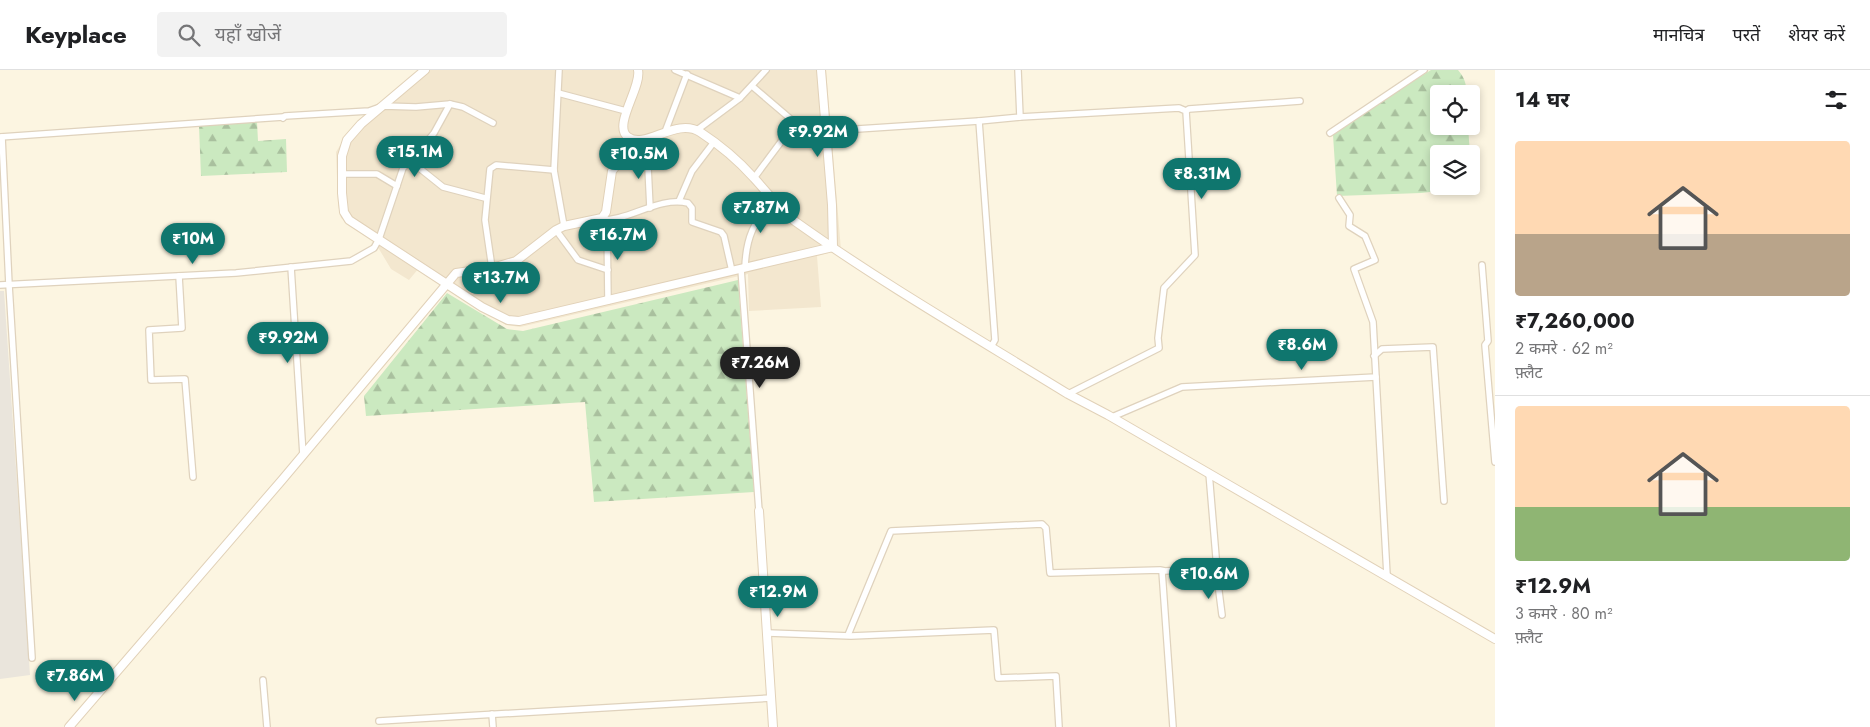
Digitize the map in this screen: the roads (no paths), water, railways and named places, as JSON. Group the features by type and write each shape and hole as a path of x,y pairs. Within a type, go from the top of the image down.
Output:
{"street":[{"path":"425,70 352,132 347,140 342,156 346,216 446,285 498,316 513,321 524,321 833,247"},
{"path":"560,70 554,170 560,228 578,260 608,270"},
{"path":"636,141 628,137 624,132 624,119 639,78 638,70"},
{"path":"674,70 684,72 740,98"},
{"path":"697,130 740,98 766,70"},
{"path":"821,70 827,131 833,247"},
{"path":"1018,70 1020,117"},
{"path":"1330,134 1424,70"},
{"path":"665,132 684,72"},
{"path":"752,86 793,121 788,132 754,178"},
{"path":"558,93 626,112"},
{"path":"1186,111 1189,109 1300,101"},
{"path":"0,285 176,274 180,276 351,261 374,248 379,239 403,168 430,138 450,104"},
{"path":"32,658 1,137 283,118 369,111 383,106 416,107 450,104 463,107 493,123"},
{"path":"827,131 1020,117 1182,108 1186,111"},
{"path":"1068,394 1159,348 1158,338 1164,288 1195,255 1186,111"},
{"path":"979,121 994,340 991,347"},
{"path":"598,220 606,212 609,178 620,159 636,141 685,126 697,130 724,148 791,217 833,247 1068,394 1112,417 1495,639"},
{"path":"430,138 449,149"},
{"path":"679,201 692,171 714,142"},
{"path":"620,159 648,167 650,208"},
{"path":"410,162 442,187 485,198"},
{"path":"492,268 484,220 488,173 494,165 554,170"},
{"path":"342,174 377,174 397,186"},
{"path":"1339,198 1350,215 1349,226 1365,236 1375,260 1354,269 1372,322 1387,575"},
{"path":"772,199 750,232 743,268 773,727"},
{"path":"69,727 304,456 458,271 492,268 516,261 560,228 598,220 606,221 624,218 650,208 679,201 691,205 692,222 722,234 732,271"},
{"path":"606,221 608,301"},
{"path":"1482,265 1488,341 1485,345 1495,462"},
{"path":"291,267 304,456"},
{"path":"180,276 182,328 148,330 151,380 185,379 193,477"},
{"path":"1374,356 1382,349 1433,347 1444,501"},
{"path":"1112,417 1182,388 1376,377"},
{"path":"1209,473 1222,615"},
{"path":"848,635 890,531 1042,524 1046,528 1050,573 1217,568"},
{"path":"1162,571 1173,727"},
{"path":"768,633 848,635 994,630 998,678 1056,676 1059,727"},
{"path":"263,680 267,727"},
{"path":"379,721 772,698"},
{"path":"492,714 493,727"}]}
